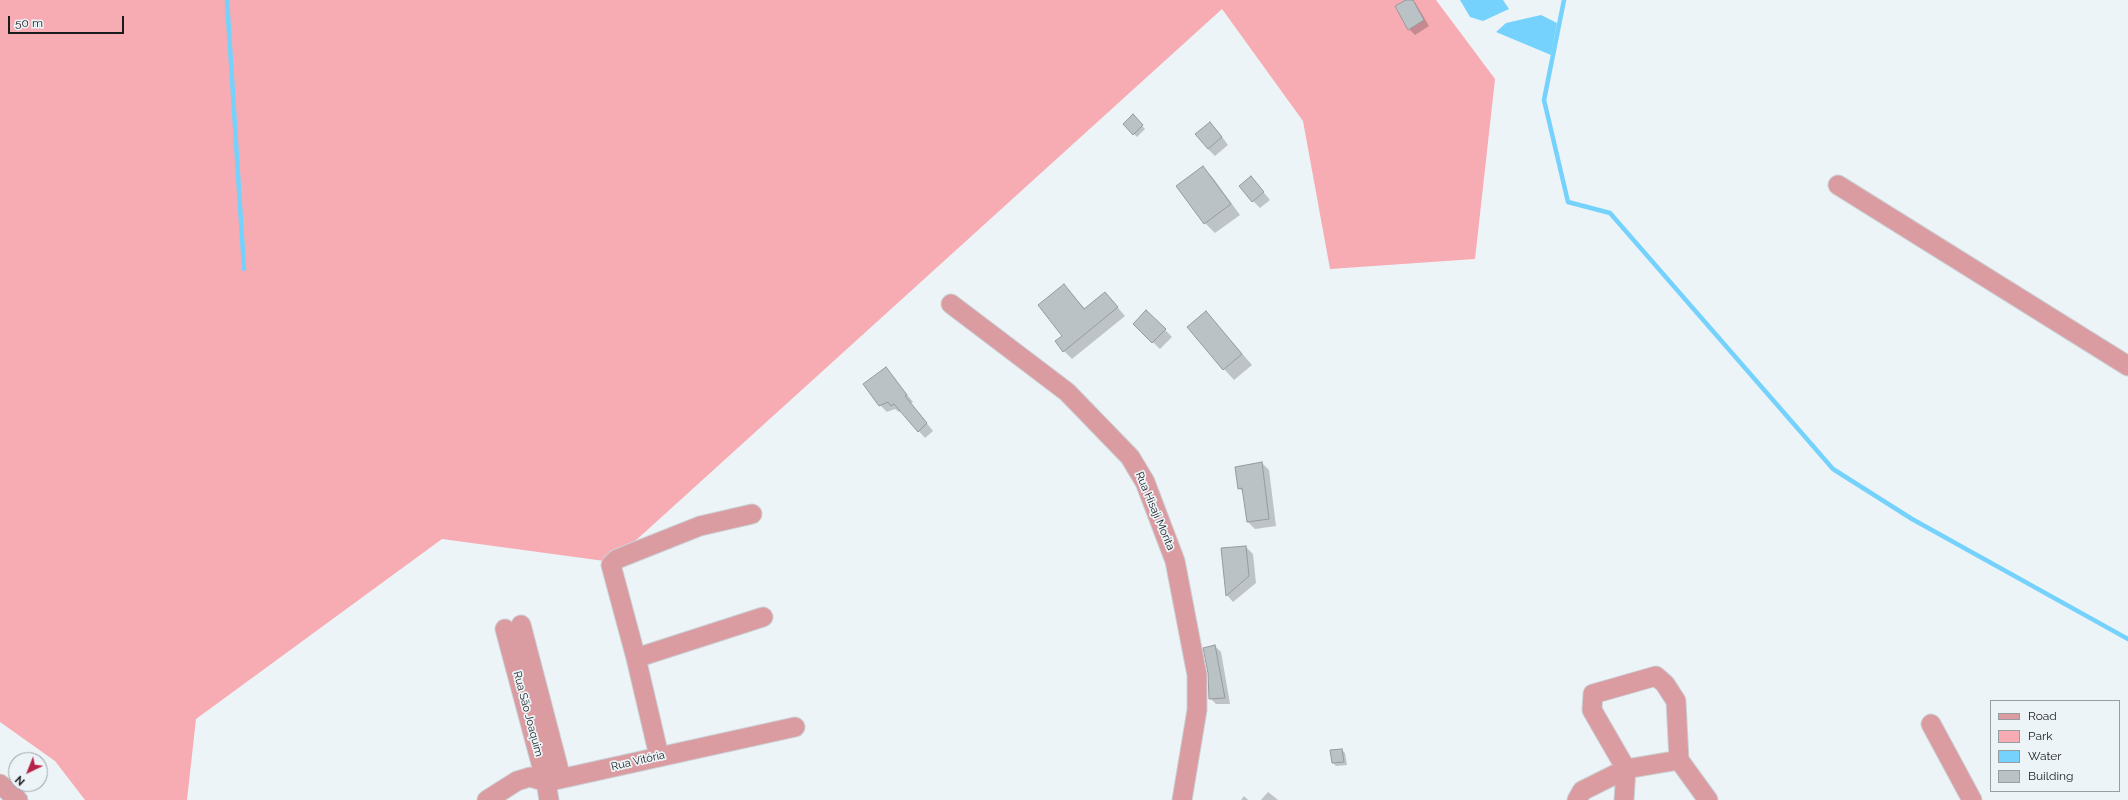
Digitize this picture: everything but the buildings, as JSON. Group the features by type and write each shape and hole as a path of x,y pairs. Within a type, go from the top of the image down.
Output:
{"street":[{"path":"1838,185 2128,366"},
{"name":"Rua Hisaji Morita","path":"951,304 1067,392 1130,457 1145,482 1175,561 1197,675 1197,710 1182,800"},
{"path":"659,756 636,658 611,572 611,565 614,561 700,526 752,514"},
{"path":"636,658 763,617"},
{"name":"Rua São Joaquim","path":"513,627 552,787"},
{"path":"1624,800 1626,769 1592,710 1593,694 1656,676 1665,684 1676,701 1679,760 1708,800"},
{"path":"1931,724 1972,800"},
{"name":"Rua Vitória","path":"487,800 522,779 530,777 552,787 659,756 795,727"},
{"path":"1576,800 1582,791 1626,769 1679,760"},
{"path":"0,784 18,800"}],"green space":[{"path":"0,0 1436,0 1495,79 1475,259 1330,269 1303,121 1222,9 612,562 442,539 196,719 187,800 85,800 55,761 48,756 48,752 42,752 0,722"}],"water":[{"path":"1460,0 1503,0 1509,9 1483,21 1470,17"},
{"path":"1541,15 1557,23 1551,55 1496,32 1506,23"}],"waterway":[{"path":"227,0 244,269"},
{"path":"1564,0 1544,100 1568,202 1610,213 1833,469 1912,519 2128,639"}]}
